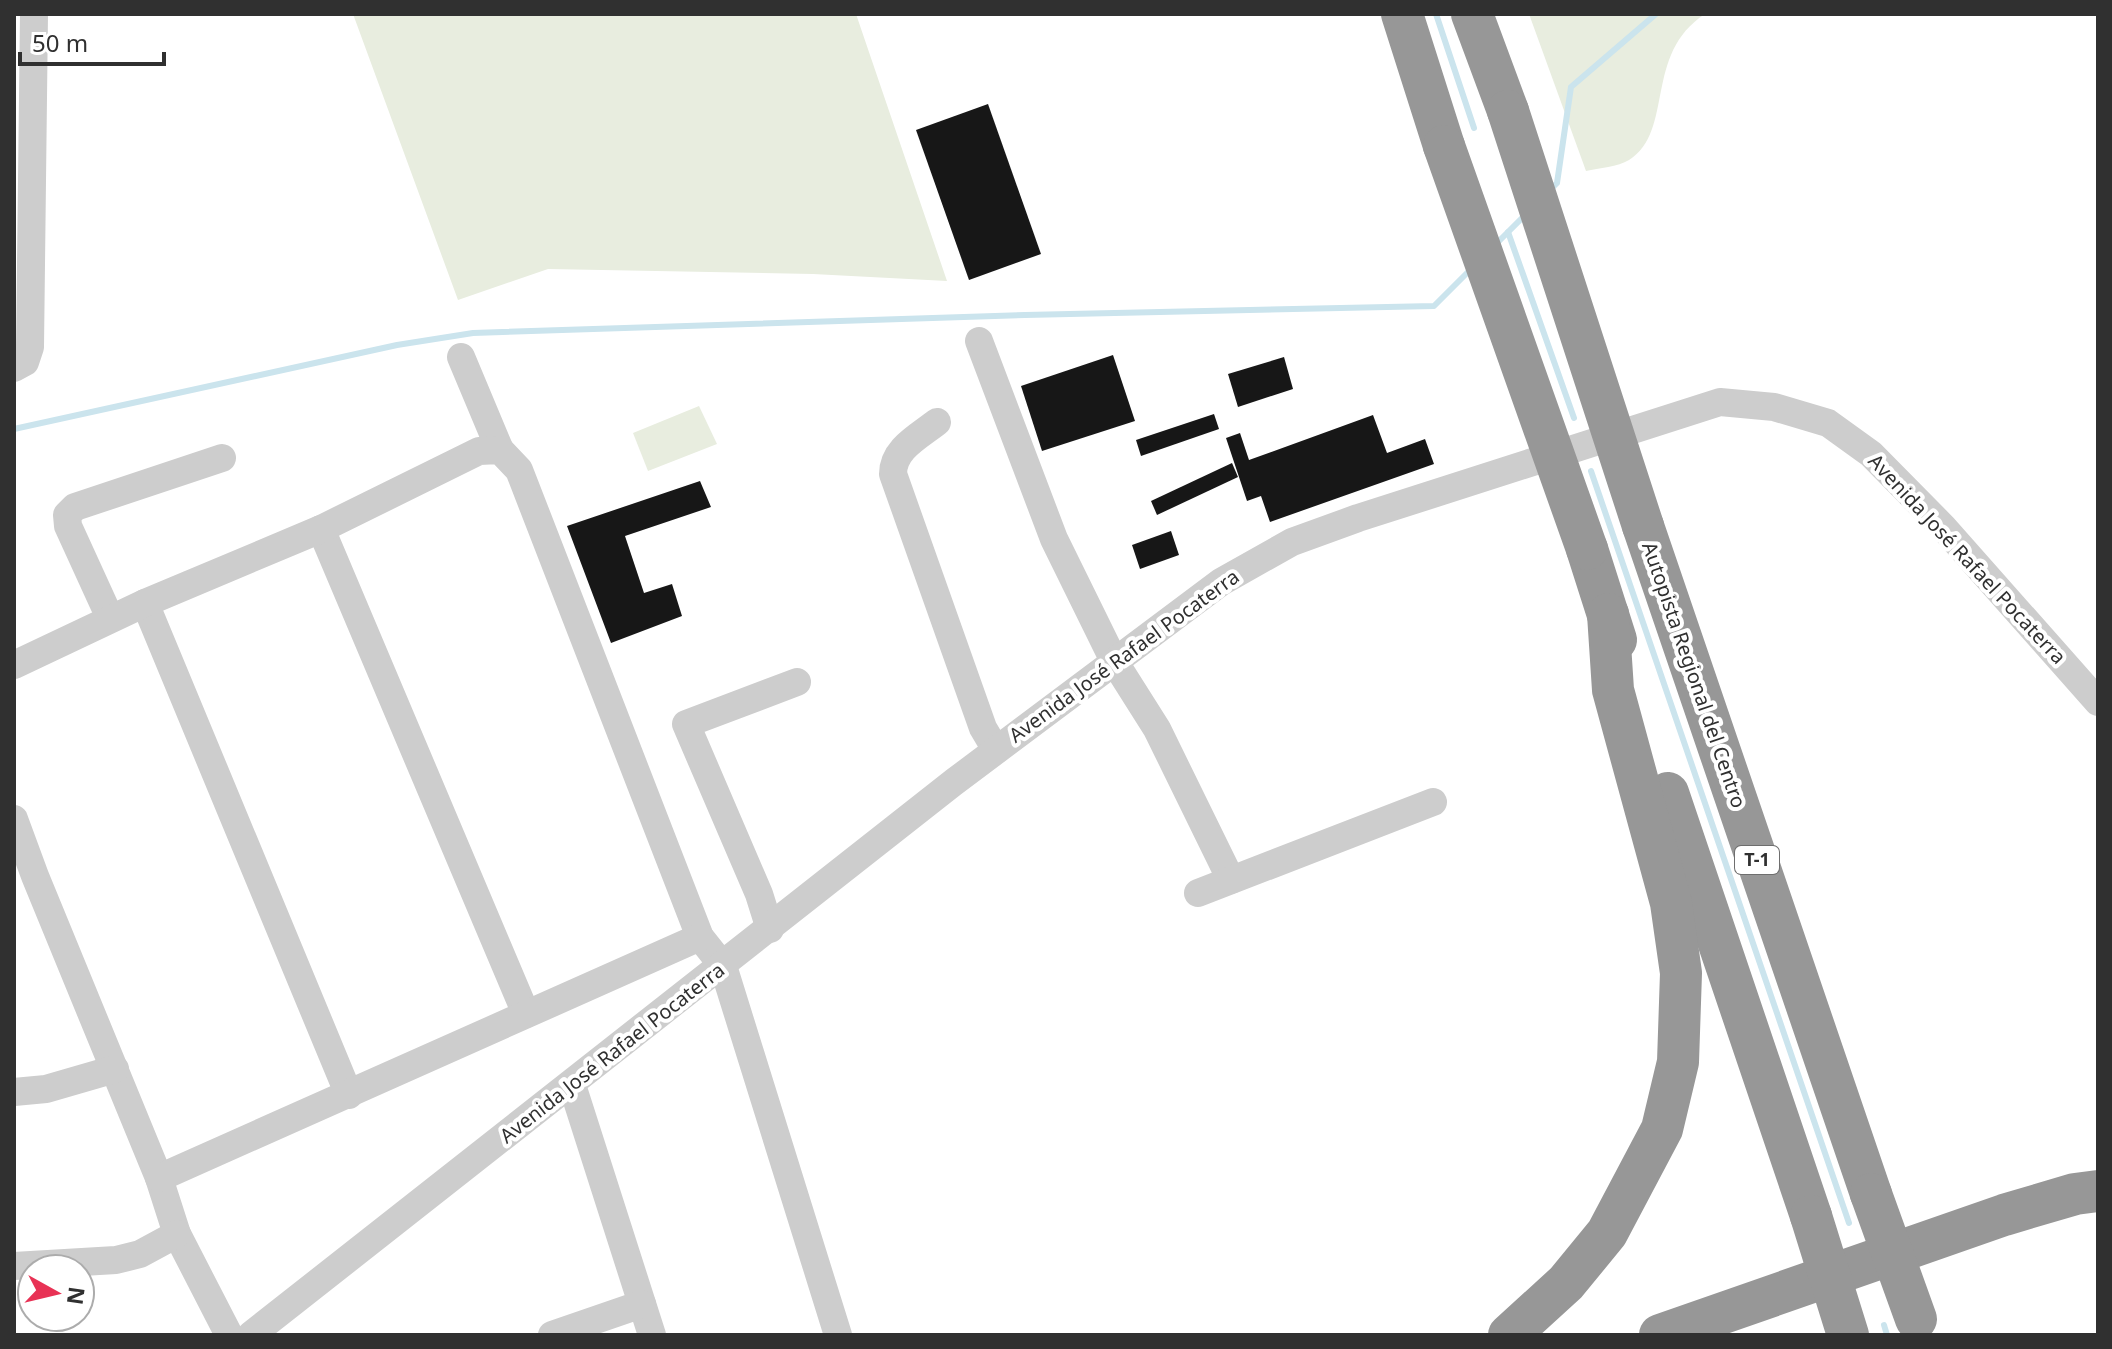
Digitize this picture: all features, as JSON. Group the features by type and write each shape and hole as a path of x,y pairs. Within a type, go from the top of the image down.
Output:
{"highway":[{"path":"1402,14 1444,146 1587,549 1848,1335"},
{"name":"Autopista Regional del Centro","path":"1472,14 1504,101 1643,526 1871,1194 1920,1328"},
{"path":"1492,14 1500,36 1504,101"},
{"path":"1509,1335 1566,1283 1607,1233 1662,1129 1678,1062 1681,973 1671,903 1613,690 1608,614"},
{"path":"1660,1335 2004,1215 2075,1194 2098,1191"},
{"path":"1715,1335 2014,1232 2053,1220 2098,1212"}],"street":[{"path":"14,368 25,362 30,347 34,14"},
{"path":"979,341 1054,539 1114,661 1157,729 1231,880"},
{"path":"461,357 500,450 519,470 700,937 723,966 838,1335"},
{"name":"Avenida José Rafael Pocaterra","path":"251,1335 996,750 1221,582 1292,542 1358,518 1720,402 1774,407 1828,423 1871,454 1943,527 2098,702"},
{"path":"937,422 898,453 893,462 893,474 983,728 996,750"},
{"path":"14,665 110,618 321,529 479,451 500,450"},
{"path":"110,618 68,526 67,515 75,507 222,458"},
{"path":"321,529 526,1014"},
{"path":"145,603 349,1095"},
{"path":"770,929 759,894 686,724 797,682"},
{"path":"1198,893 1433,802"},
{"path":"14,819 24,881 115,1069 159,1178 177,1234 229,1335"},
{"path":"159,1178 700,937"},
{"path":"14,1092 46,1089 115,1069"},
{"path":"572,1085 652,1335"},
{"path":"14,1266 116,1260 140,1254 177,1234"},
{"path":"552,1335 642,1304"}],"shaded area":[{"path":"353,14 856,14 947,281 813,274 548,269 458,300"},
{"path":"1529,14 1705,14 1686,31 1673,50 1652,131 1643,147 1629,160 1586,171"},
{"path":"699,406 717,444 648,471 633,433"}],"building":[{"path":"988,104 1041,254 969,280 916,130"},
{"path":"1113,355 1135,421 1042,451 1021,386"},
{"path":"1284,357 1293,389 1238,407 1228,374"},
{"path":"1214,414 1219,429 1141,456 1136,440"},
{"path":"1373,415 1387,453 1425,439 1434,464 1270,522 1261,496 1247,501 1226,438 1240,433 1249,460"},
{"path":"1232,463 1238,477 1157,515 1151,501"},
{"path":"700,481 711,507 625,536 644,593 672,584 682,616 611,643 567,526"},
{"path":"1171,531 1179,555 1140,569 1132,545"}],"waterway":[{"path":"1436,14 1474,128"},
{"path":"1551,189 1557,183 1571,87 1656,14"},
{"path":"1494,246 1526,214"},
{"path":"1508,232 1574,418"},
{"path":"14,429 397,345 473,333 1025,315 1434,306 1472,268"},
{"path":"1591,471 1849,1223"},
{"path":"1884,1325 1887,1335"}]}
